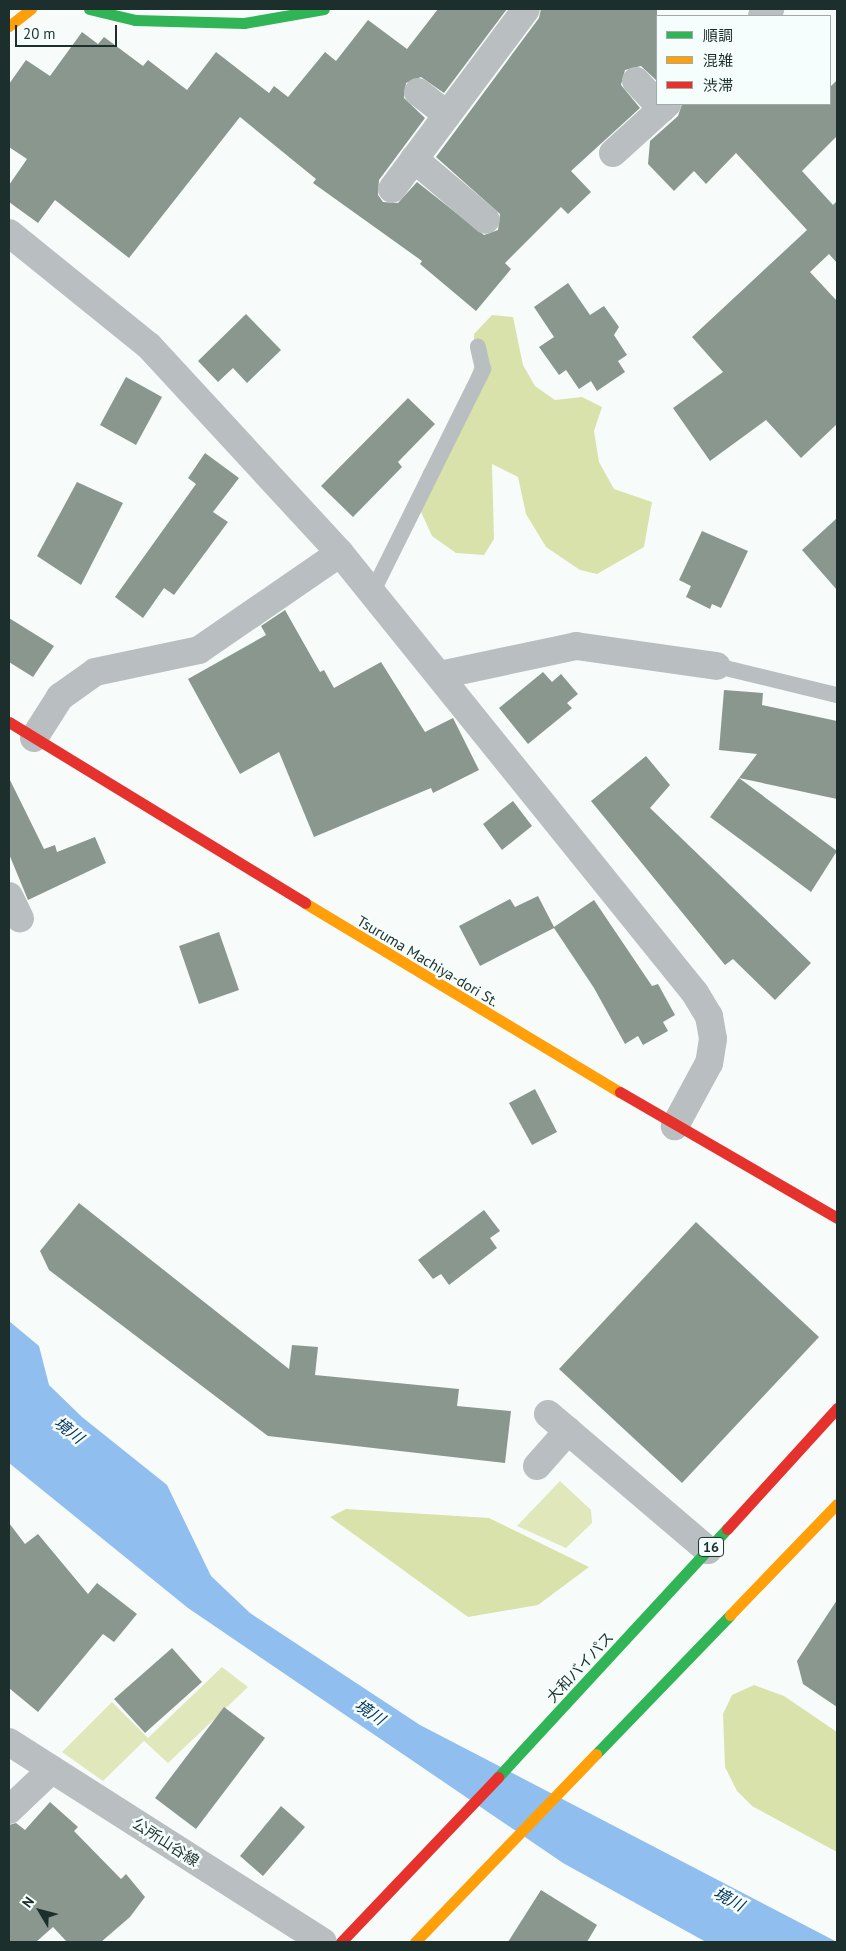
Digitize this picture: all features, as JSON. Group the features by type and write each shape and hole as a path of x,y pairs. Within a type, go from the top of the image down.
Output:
{"main road":[{"path":"9,26 30,9"},
{"path":"89,9 135,20 244,23 324,9"},
{"name":"Tsuruma Machiya-dori St.","path":"9,722 675,1126 837,1218"},
{"name":"大和バイパス","path":"323,1941 584,1686 837,1408"},
{"path":"415,1942 837,1504"}],"street":[{"path":"392,189 526,9"},
{"path":"636,81 656,99"},
{"path":"418,92 448,115"},
{"path":"613,153 664,106"},
{"path":"414,159 486,220"},
{"path":"9,233 149,346 340,553 373,591 694,993 709,1016 713,1039 708,1063 675,1126"},
{"path":"34,738 60,697 95,672 199,650 340,553"},
{"path":"440,675 576,646 717,666"},
{"path":"537,1466 558,1423 708,1550"},
{"name":"公所山谷線","path":"9,1742 323,1941"},
{"path":"9,1810 52,1769"}],"lane":[{"path":"373,591 483,369 478,347"},
{"path":"717,666 837,696"}],"green space":[{"path":"492,315 513,317 523,365 535,386 555,400 582,397 602,407 594,431 599,462 614,489 652,502 644,547 597,574 580,570 546,547 526,514 518,477 492,464 494,539 484,555 456,553 432,536 417,503 423,471 453,430 474,367 474,334"},
{"path":"560,1481 591,1510 592,1523 566,1548 517,1526"},
{"path":"346,1509 489,1518 589,1567 538,1605 468,1617 330,1517"},
{"path":"222,1667 248,1687 168,1763 144,1741 103,1781 62,1752 112,1702 148,1738"},
{"path":"754,1685 784,1696 837,1732 837,1852 752,1806 737,1791 725,1767 723,1714 732,1695"}],"water":[{"name":"境川","path":"9,1321 39,1346 49,1385 82,1417 167,1485 211,1576 250,1613 420,1725 837,1942 706,1942 563,1863 188,1608 9,1463"}],"building":[{"path":"438,9 507,9 444,93 421,77 406,83 404,98 425,118 379,180 378,195 383,202 398,203 417,182 484,235 498,230 500,214 436,157 539,18 541,9 657,9 656,80 641,66 625,70 621,85 640,108 571,171 591,192 568,214 561,207 505,263 511,269 476,311 420,264 422,261 313,183 316,179 240,117 129,258 55,200 38,223 9,202 9,185 27,159 9,147 9,84 26,60 50,76 82,32 98,44 104,37 143,66 148,60 187,90 216,52 269,93 274,86 288,97 325,52 336,61 368,20 407,49"},
{"path":"837,80 837,136 802,171 833,205 837,201 837,263 829,254 810,272 837,301 837,424 801,458 766,420 710,461 673,408 723,372 692,337 807,230 736,153 706,184 694,171 674,191 648,164 650,141 678,116 682,105 831,105 831,86"},
{"path":"568,283 590,315 604,306 619,327 614,335 627,355 618,361 625,372 597,391 591,381 579,389 566,370 559,375 539,347 554,337 534,307"},
{"path":"246,314 281,350 247,383 233,368 218,382 198,361"},
{"path":"126,377 162,397 136,445 100,425"},
{"path":"408,398 435,424 398,462 402,467 353,517 321,486"},
{"path":"205,453 239,478 213,512 228,522 174,595 164,588 143,618 115,597 196,484 188,478"},
{"path":"77,482 123,503 81,585 37,556"},
{"path":"837,518 837,590 802,550"},
{"path":"702,531 748,551 721,608 712,604 710,609 686,597 691,586 679,580"},
{"path":"285,610 320,672 324,670 334,688 381,662 425,732 453,718 479,770 433,793 431,788 314,837 279,752 240,774 188,679 266,635 261,626"},
{"path":"9,618 54,646 33,677 9,662"},
{"path":"543,672 552,682 561,674 578,694 567,703 572,708 528,744 499,708"},
{"path":"724,690 763,693 762,705 837,721 837,799 739,778 757,754 719,750"},
{"path":"646,756 670,785 650,808 811,963 775,1000 733,959 725,965 591,801"},
{"path":"9,778 44,849 55,845 57,852 95,837 106,863 28,900 9,854"},
{"path":"739,778 837,851 811,892 710,817"},
{"path":"513,801 532,826 502,850 483,824"},
{"path":"538,896 554,927 594,900 652,986 658,984 675,1015 663,1022 668,1031 643,1045 638,1036 625,1044 594,988 554,928 480,966 459,926 510,899 515,907"},
{"path":"219,932 239,990 199,1004 179,946"},
{"path":"535,1089 557,1132 532,1145 509,1103"},
{"path":"79,1203 289,1369 292,1345 318,1347 315,1375 459,1389 457,1406 511,1411 505,1463 268,1436 49,1270 40,1251"},
{"path":"484,1210 500,1231 490,1238 497,1248 449,1285 441,1274 433,1279 418,1260"},
{"path":"696,1222 819,1337 682,1483 559,1369"},
{"path":"9,1523 25,1544 38,1534 88,1594 97,1583 137,1614 114,1642 103,1634 38,1712 9,1688"},
{"path":"837,1600 837,1707 803,1684 797,1661"},
{"path":"172,1648 202,1682 145,1733 114,1699"},
{"path":"224,1707 265,1738 196,1829 155,1798"},
{"path":"50,1802 78,1827 74,1831 121,1879 126,1874 145,1897 130,1917 101,1942 67,1942 53,1927 36,1942 9,1942 9,1825 16,1823 25,1830"},
{"path":"281,1806 305,1827 263,1876 240,1856"},
{"path":"541,1890 597,1925 587,1942 508,1942"}],"traffic: fast":[{"path":"89,9 135,20 244,23 324,9"},
{"path":"498,1777 727,1529"},
{"path":"596,1754 730,1615"}],"traffic: slow":[{"path":"9,26 31,9"},
{"path":"305,903 620,1092"},
{"path":"730,1615 837,1504"},
{"path":"415,1942 596,1754"}],"traffic: jam":[{"path":"9,722 305,903"},
{"path":"620,1092 837,1218"},
{"path":"727,1529 837,1408"},
{"path":"341,1942 498,1777"}]}
